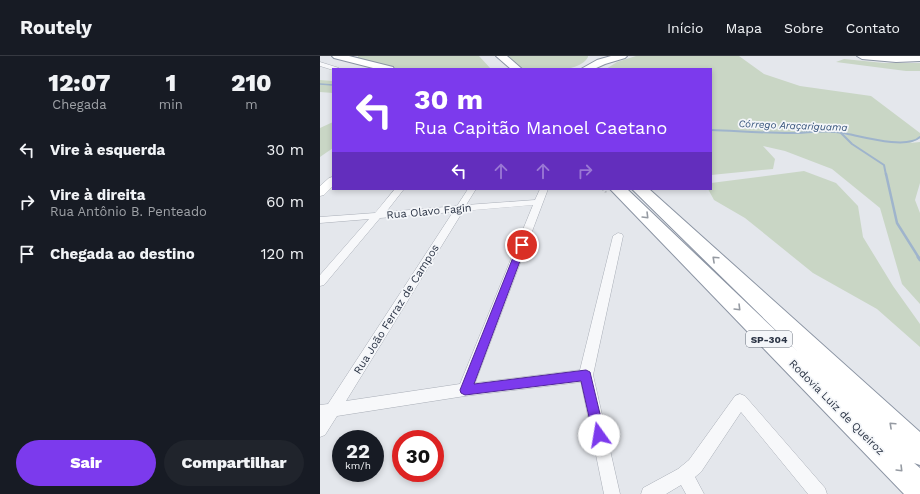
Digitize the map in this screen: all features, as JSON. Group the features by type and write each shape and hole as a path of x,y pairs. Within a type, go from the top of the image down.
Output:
{"highway":[{"path":"337,56 359,59 386,68"},
{"path":"500,56 512,68"},
{"path":"500,56 516,68"},
{"path":"582,67 588,60 589,56"},
{"path":"582,67 622,56"},
{"path":"862,56 901,59 920,58"},
{"name":"Rodovia Luiz de Queiroz","path":"625,190 920,451"},
{"name":"Rodovia Luiz de Queiroz","path":"625,190 920,489"}],"street":[{"path":"320,64 334,68"},
{"path":"320,179 332,179"},
{"path":"320,192 332,180"},
{"path":"320,282 399,190"},
{"name":"Rua João Ferraz de Campos","path":"320,430 326,411 471,190"},
{"path":"465,390 544,190"},
{"name":"Rua Olavo Fagin","path":"320,220 539,202"},
{"path":"612,494 586,375 618,236"},
{"path":"326,411 465,390 586,375"},
{"path":"649,494 684,475 695,466 740,400 819,494"},
{"path":"684,475 696,494"}],"green space":[{"path":"358,56 479,56 490,68 396,68 371,63 358,58"},
{"path":"506,56 588,56 583,63 570,68 520,68"},
{"path":"636,56 739,56 764,74 800,86 871,96 920,133 920,138 910,143 920,142 920,183 915,200 920,213 920,304 902,284 880,208 832,169 785,151 763,146 775,159 773,169 712,175 712,68 608,68 617,62"},
{"path":"844,59 884,63 920,63 920,71 906,71 836,62"},
{"path":"320,80 332,81 332,93 320,92"},
{"path":"332,122 332,149 320,157 320,128"},
{"path":"804,171 836,183 858,206 863,237 893,286 920,324 920,347 877,309 813,273 745,218 714,200 709,190 712,190 712,183"}],"waterway":[{"name":"Córrego Araçariguama","path":"320,84 332,85"},
{"name":"Córrego Araçariguama","path":"712,130 781,133 830,131 841,133"},
{"name":"Córrego Araçariguama","path":"841,133 894,142 914,141 920,137"},
{"path":"841,133 852,144 884,165 886,175"},
{"path":"886,174 897,223 919,258"}],"route":[{"path":"522,245 465,390 586,375 599,435"}]}
